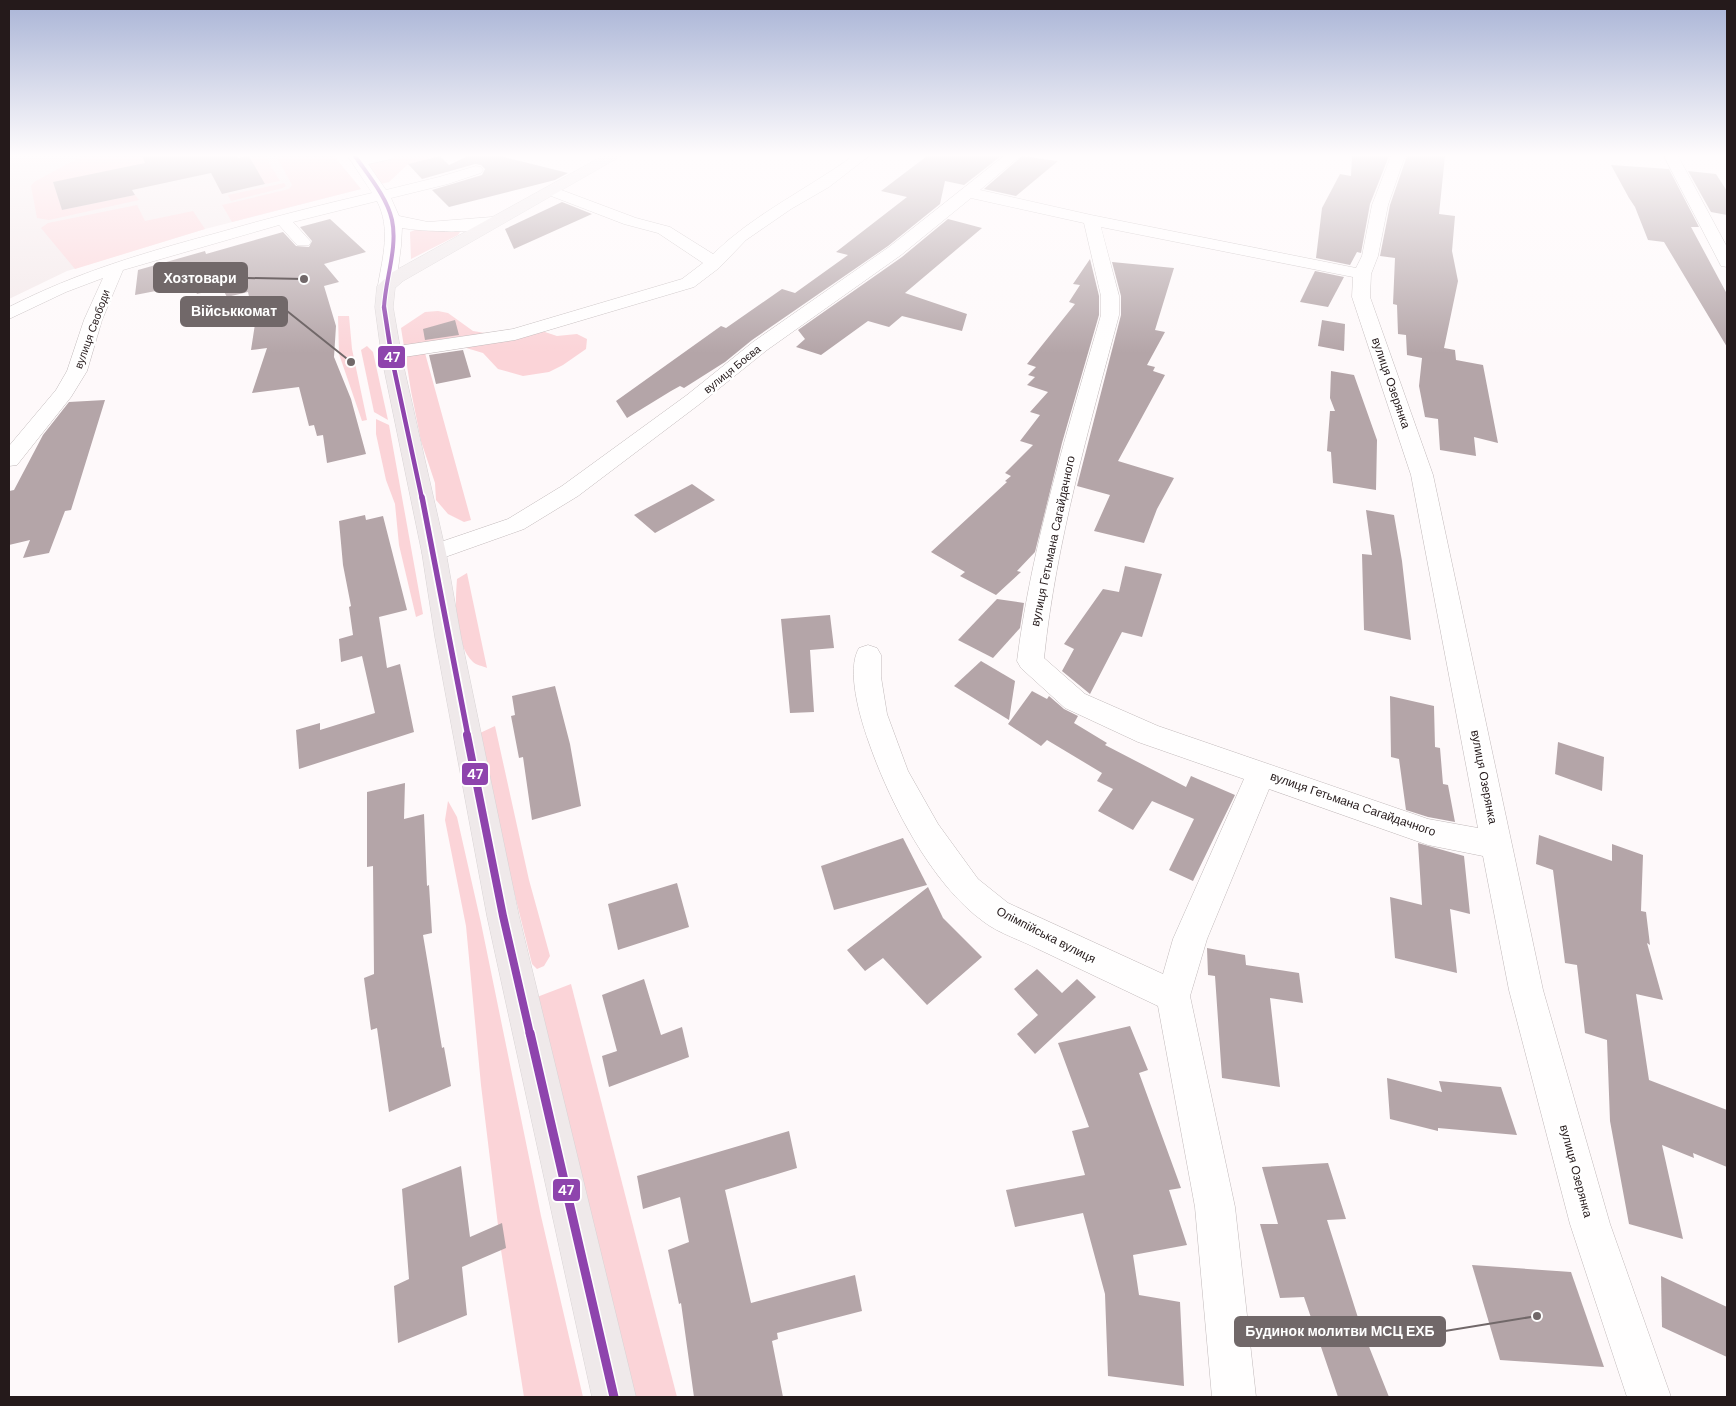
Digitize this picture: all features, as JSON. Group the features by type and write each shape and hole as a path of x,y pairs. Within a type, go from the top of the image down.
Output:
{"main road":[{"path":"492,222 397,277 387,285 384,307 391,353 434,553 448,637 503,916 614,1397"}],"street":[{"path":"9,314 60,288 116,267 277,222"},
{"path":"284,222 303,242"},
{"path":"387,285 393,240 392,222"},
{"path":"397,222 434,226 492,222"},
{"path":"632,222 664,230 712,237 740,237"},
{"path":"391,353 514,334 555,324 688,283 713,264 740,237 762,222"},
{"name":"вулиця Боєва","path":"434,553 516,524 570,491 694,400 760,346 895,251 930,222"},
{"name":"вулиця Гетьмана Сагайдачного","path":"1091,222 1110,296 1110,315 1072,450 1036,610 1030,662 1075,701 1148,734 1428,832 1497,845"},
{"path":"1099,222 1362,274"},
{"name":"вулиця Озерянка","path":"1377,222 1370,256 1362,274 1361,297 1422,475 1526,990 1587,1214 1649,1397"},
{"path":"1705,222 1727,262"},
{"path":"664,230 705,254 713,264"},
{"name":"вулиця Свободи","path":"9,460 64,393 77,371 93,320 116,267"},
{"name":"Олімпійська вулиця","path":"868,655 868,677 873,714 894,773 927,834 967,889 997,913 1174,996"},
{"path":"1234,1397 1215,1207 1174,996 1190,939 1261,774"}],"shaded area":[{"path":"9,222 234,222 67,271 9,299"},
{"path":"200,222 205,229 75,269 41,228 48,223"},
{"path":"417,229 457,230 460,232 458,235 411,259 410,232"},
{"path":"438,311 448,313 473,331 485,333 539,330 557,336 577,334 587,339 586,349 563,365 549,372 523,376 498,369 483,353 463,347 425,353 471,520 464,522 448,514 436,500 435,483 421,441 401,328 425,312"},
{"path":"338,316 349,316 352,349 367,420 362,421 339,354"},
{"path":"367,346 373,352 388,420 374,412 361,350"},
{"path":"376,419 389,425 423,614 416,617 399,545 395,504 386,480 376,434"},
{"path":"467,573 487,668 473,662 462,644 459,634 456,611 457,579"},
{"path":"495,726 529,880 550,956 544,966 537,969 532,964 495,815 480,733"},
{"path":"448,801 457,817 481,923 541,1216 583,1397 524,1397 501,1250 481,1085 466,926 445,820"},
{"path":"571,984 677,1397 628,1397 537,997"}],"building":[{"path":"320,222 333,222 366,252 324,264 339,282 324,286 336,326 334,357 351,399 366,454 327,463 323,435 317,436 314,425 309,426 299,387 252,393 267,348 251,350 255,324 248,292 227,297 222,288 197,294 192,284 135,295 138,270 205,251 206,254 283,232 296,246 309,247 312,241 300,227"},
{"path":"521,222 575,222 514,249 505,229"},
{"path":"875,222 918,222 888,246 752,340 725,362 684,388 680,386 627,418 616,401 721,326 726,328 782,289 795,293 848,255 836,252"},
{"path":"945,222 958,222 982,228 905,293 967,314 962,331 902,316 889,327 868,321 821,355 796,347 805,339 798,330 902,257"},
{"path":"1320,222 1367,222 1361,253 1357,252 1350,265 1316,258"},
{"path":"1387,222 1455,222 1452,251 1458,281 1444,348 1455,350 1456,360 1483,365 1498,443 1474,437 1476,456 1440,450 1438,419 1425,417 1419,386 1422,358 1407,355 1406,335 1398,334 1397,305 1393,304 1395,258 1380,256"},
{"path":"1641,222 1696,222 1699,227 1691,227 1727,294 1727,347 1664,242 1648,240"},
{"path":"1090,259 1099,296 1099,315 1062,443 1035,552 1017,571 1021,572 996,595 960,576 965,572 931,552 1007,482 1005,481 1011,476 1005,473 1033,445 1020,441 1040,415 1030,412 1048,392 1027,385 1035,377 1028,375 1036,367 1027,364 1075,304 1069,302 1080,285 1073,284"},
{"path":"1112,262 1174,268 1155,330 1165,332 1147,365 1155,367 1153,371 1165,375 1118,461 1174,478 1157,509 1144,543 1094,531 1110,495 1077,486 1121,315 1121,296"},
{"path":"1315,271 1344,277 1328,307 1300,302"},
{"path":"455,320 459,335 425,340 423,329"},
{"path":"1322,320 1345,324 1344,351 1318,346"},
{"path":"463,350 471,377 436,384 429,355"},
{"path":"1331,371 1354,375 1377,440 1376,490 1333,483 1331,452 1327,451 1330,411 1335,411 1330,398"},
{"path":"105,400 71,510 65,511 49,553 23,558 30,540 9,545 9,491 14,490 43,435 69,402"},
{"path":"692,484 715,500 655,533 634,515"},
{"path":"1366,510 1394,515 1402,561 1411,640 1364,630 1362,554 1372,555"},
{"path":"365,515 366,520 383,516 407,610 379,617 387,668 400,664 414,732 299,769 296,730 320,723 320,730 375,713 362,656 341,662 339,639 353,635 349,607 351,606 343,565 339,521"},
{"path":"1125,566 1162,574 1142,637 1122,632 1090,694 1062,671 1074,649 1064,644 1103,589 1119,592"},
{"path":"997,599 1024,603 1020,628 993,658 958,640"},
{"path":"830,615 834,648 810,650 814,712 790,713 781,619"},
{"path":"981,661 1015,681 1009,720 954,686"},
{"path":"555,686 570,744 581,806 532,820 523,757 519,758 511,716 515,715 512,696"},
{"path":"1032,691 1047,699 1049,696 1064,709 1078,716 1074,723 1107,743 1105,745 1186,787 1191,776 1235,795 1193,881 1169,870 1194,819 1152,801 1133,830 1098,811 1113,789 1097,781 1102,773 1047,740 1041,746 1008,724"},
{"path":"1390,696 1434,706 1435,747 1440,748 1443,784 1448,785 1455,822 1428,817 1406,810 1399,759 1391,757"},
{"path":"1558,742 1604,757 1602,791 1555,774"},
{"path":"405,783 404,819 424,814 427,886 429,885 432,933 423,935 442,1048 444,1047 451,1086 389,1112 377,1028 371,1030 364,978 374,974 373,866 367,867 367,792"},
{"path":"1539,835 1612,861 1612,844 1643,855 1641,911 1646,912 1650,945 1647,943 1663,1000 1636,994 1649,1080 1727,1110 1727,1167 1693,1153 1694,1158 1662,1145 1683,1239 1629,1224 1610,1121 1607,1040 1585,1033 1577,965 1565,963 1553,870 1536,864"},
{"path":"903,838 927,885 834,910 821,866"},
{"path":"1418,843 1464,856 1470,914 1450,909 1457,973 1395,958 1390,897 1422,905"},
{"path":"677,883 689,927 618,950 608,904"},
{"path":"928,887 943,918 982,957 927,1005 883,958 865,971 847,950"},
{"path":"1207,948 1245,955 1246,965 1299,973 1303,1003 1270,998 1280,1087 1222,1078 1215,976 1208,975"},
{"path":"1037,969 1062,993 1077,979 1096,997 1035,1054 1017,1034 1038,1015 1014,989"},
{"path":"644,979 661,1035 682,1027 689,1057 609,1087 602,1056 617,1051 602,995"},
{"path":"1130,1026 1148,1070 1139,1073 1181,1188 1169,1190 1187,1245 1133,1255 1139,1295 1180,1302 1184,1386 1108,1376 1105,1294 1083,1213 1015,1227 1006,1190 1085,1175 1072,1131 1089,1127 1058,1043"},
{"path":"1387,1078 1442,1092 1439,1081 1501,1087 1517,1135 1438,1128 1438,1131 1390,1119"},
{"path":"789,1131 797,1168 725,1190 751,1303 855,1275 862,1311 777,1333 778,1339 772,1341 783,1397 694,1397 681,1303 679,1304 668,1250 689,1242 680,1197 643,1209 637,1176"},
{"path":"1328,1163 1346,1219 1327,1220 1360,1324 1389,1397 1338,1397 1304,1297 1280,1298 1260,1224 1278,1224 1262,1167"},
{"path":"461,1166 470,1237 502,1223 506,1248 462,1267 467,1315 398,1343 394,1286 409,1279 402,1189"},
{"path":"1472,1265 1571,1272 1604,1367 1500,1360"},
{"path":"1661,1276 1727,1307 1727,1357 1662,1327"}],"transit line":[{"name":"47","path":"392,222 393,240 384,307 392,359 434,553 448,637 503,916 614,1397"}],"place":[{"name":"Хозтовари","path":"304,279"},
{"name":"Військкомат","path":"351,362"},
{"name":"Будинок молитви МСЦ ЕХБ","path":"1537,1316"}]}
